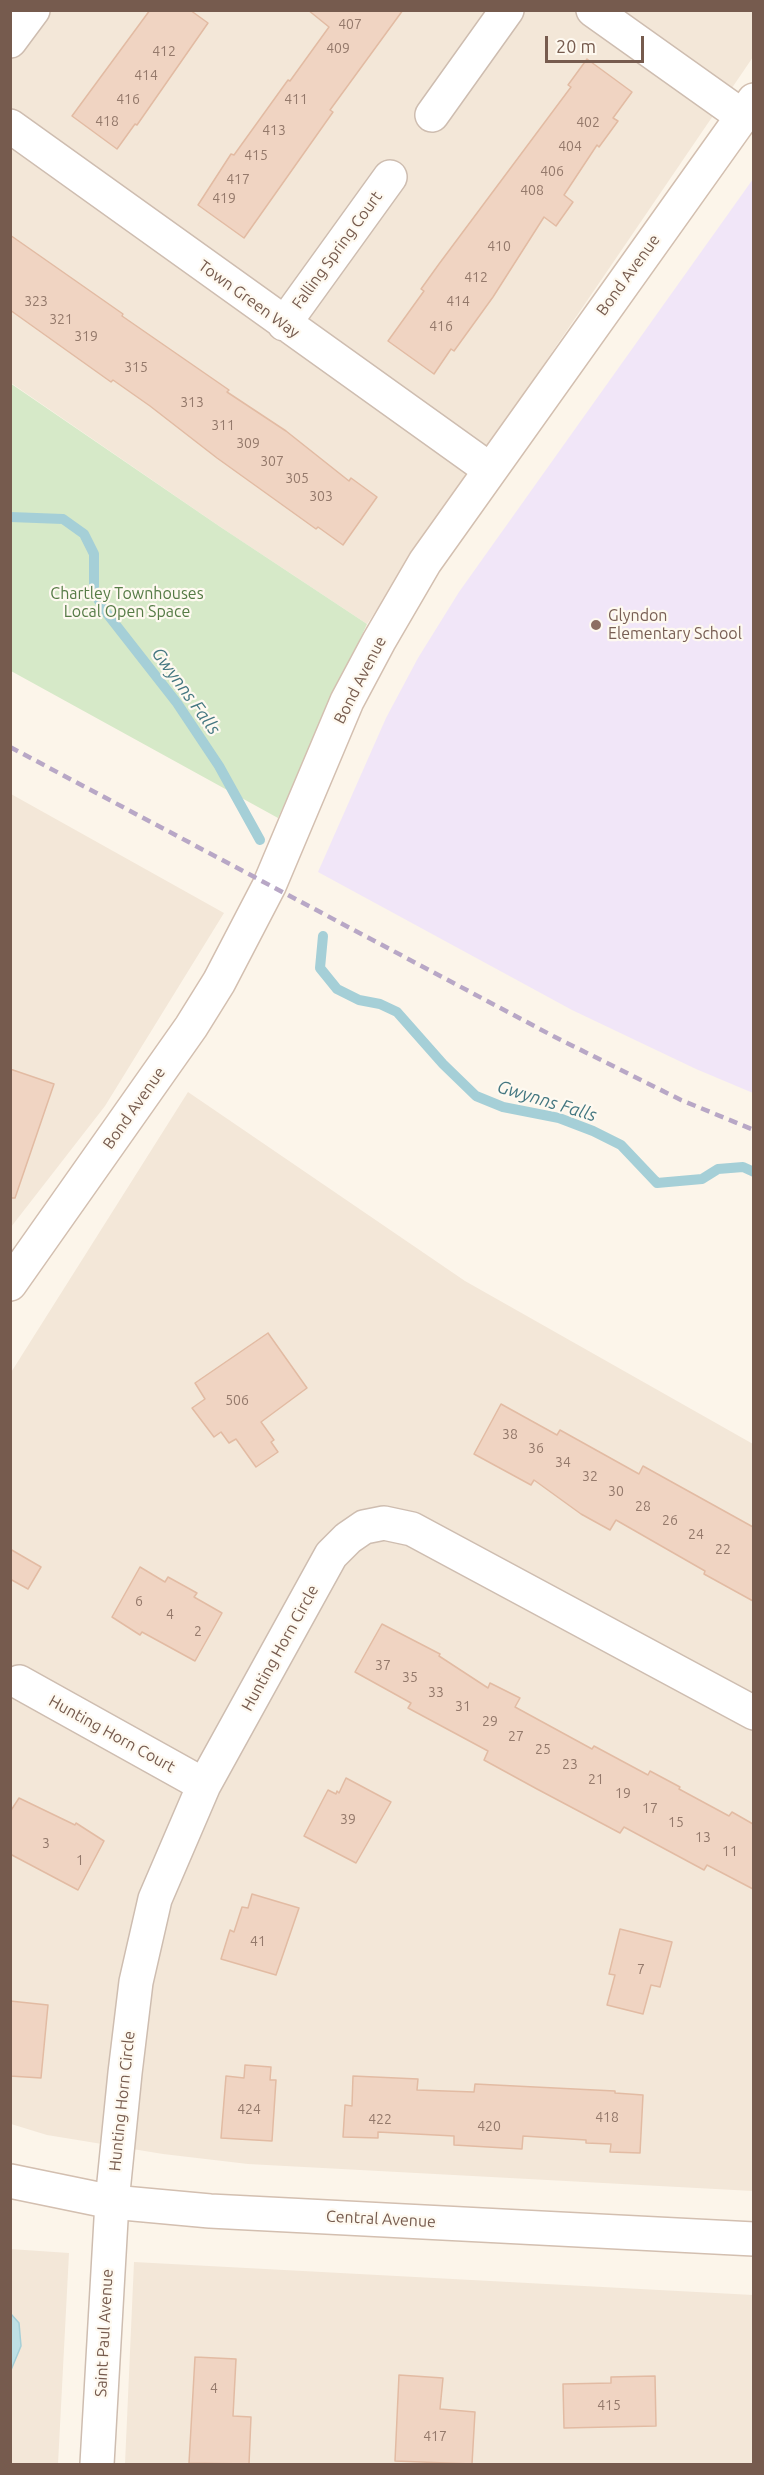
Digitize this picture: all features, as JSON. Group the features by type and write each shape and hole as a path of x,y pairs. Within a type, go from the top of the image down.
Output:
{"street":[{"path":"10,41 33,10"},
{"path":"432,115 507,10"},
{"path":"593,10 748,108"},
{"name":"Bond Avenue","path":"10,1284 191,1027 219,982 269,886 347,701 379,640 425,562 748,108"},
{"name":"Town Green Way","path":"10,126 489,469"},
{"name":"Falling Spring Court","path":"284,324 390,177"},
{"name":"Hunting Horn Circle","path":"112,2202 136,1982 155,1899 204,1785 331,1555 348,1538 364,1527 384,1523 412,1529 753,1713"},
{"name":"Hunting Horn Court","path":"19,1682 204,1785"},
{"name":"Central Avenue","path":"10,2181 112,2202 210,2211 753,2239"},
{"name":"Saint Paul Avenue","path":"97,2464 112,2202"}],"shaded area":[{"path":"11,11 753,11 753,57 367,624 219,526 11,383"},
{"name":"Glyndon Elementary School","path":"753,179 753,1093 696,1069 572,1010 318,872 386,718 418,658 459,592"},
{"path":"11,794 224,913 105,1106 11,1227"},
{"path":"188,1092 465,1281 753,1444 753,2191 248,2164 163,2154 47,2135 11,2124 10,1374"},
{"path":"10,2249 69,2253 58,2464 11,2464"},
{"path":"134,2262 753,2295 753,2464 125,2464"}],"green space":[{"name":"Chartley Townhouses Local Open Space","path":"10,383 367,624 278,818 11,671"}],"water":[{"path":"11,2314 19,2323 21,2346 11,2370"}],"building":[{"path":"150,10 190,10 208,23 137,125 135,124 117,149 72,116"},
{"path":"308,10 403,10 330,110 333,112 244,238 198,205 231,154 234,155 329,27"},
{"path":"587,59 632,92 613,118 618,121 599,147 597,145 564,195 573,202 556,226 544,217 493,297 454,351 451,349 434,374 388,341 424,291 421,289 439,264 571,87 568,85"},
{"path":"10,235 229,390 227,392 286,431 349,481 351,478 377,497 343,545 318,527 316,529 217,458 150,406 113,380 111,382 10,310"},
{"path":"10,1069 54,1084 15,1198 10,1198"},
{"path":"268,1333 307,1388 261,1422 274,1440 271,1442 278,1452 256,1467 236,1439 229,1443 221,1432 214,1437 192,1408 205,1399 195,1383"},
{"path":"501,1404 557,1435 560,1430 639,1474 643,1466 753,1527 753,1601 616,1520 610,1530 581,1514 534,1480 531,1485 474,1454"},
{"path":"10,1549 41,1567 28,1589 10,1579"},
{"path":"140,1567 165,1582 168,1577 197,1593 194,1597 222,1613 195,1661 142,1632 140,1635 112,1617"},
{"path":"382,1624 440,1654 439,1656 488,1688 490,1683 520,1698 515,1707 592,1749 594,1746 648,1775 650,1771 729,1816 732,1812 753,1824 753,1889 707,1865 704,1870 624,1827 620,1833 537,1789 484,1760 488,1751 408,1708 411,1703 355,1672"},
{"path":"346,1778 391,1802 356,1863 304,1836 328,1790 339,1793"},
{"path":"19,1798 75,1825 76,1823 104,1841 78,1890 10,1854 10,1812"},
{"path":"252,1894 299,1908 276,1975 221,1959 230,1930 234,1932 242,1907 248,1908"},
{"path":"620,1929 672,1942 660,1987 651,1985 643,2014 607,2005 615,1975 609,1974"},
{"path":"10,2001 48,2005 41,2078 10,2076"},
{"path":"245,2065 271,2067 270,2080 276,2080 272,2141 221,2138 226,2076 244,2078"},
{"path":"353,2076 418,2079 417,2090 474,2092 475,2084 615,2091 615,2093 643,2095 640,2153 610,2152 611,2144 586,2143 586,2140 523,2136 522,2149 454,2145 454,2136 378,2132 378,2138 343,2137 345,2105 352,2106"},
{"path":"195,2357 236,2359 233,2416 251,2417 249,2464 189,2463"},
{"path":"399,2375 443,2378 440,2409 475,2412 472,2464 395,2461"},
{"path":"655,2376 656,2426 564,2428 563,2384 611,2383 611,2377"}],"waterway":[{"name":"Gwynns Falls","path":"10,517 63,519 84,534 94,554 94,592 105,611 177,703 219,766 260,840"},
{"name":"Gwynns Falls","path":"323,936 320,968 337,989 359,1000 380,1004 397,1012 443,1064 476,1096 503,1107 559,1118 593,1131 621,1145 657,1183 702,1179 718,1169 743,1167 754,1172"}],"railway":[{"path":"10,747 553,1036 681,1100 754,1130"}],"place":[{"name":"Glyndon Elementary School","path":"596,625"}]}
